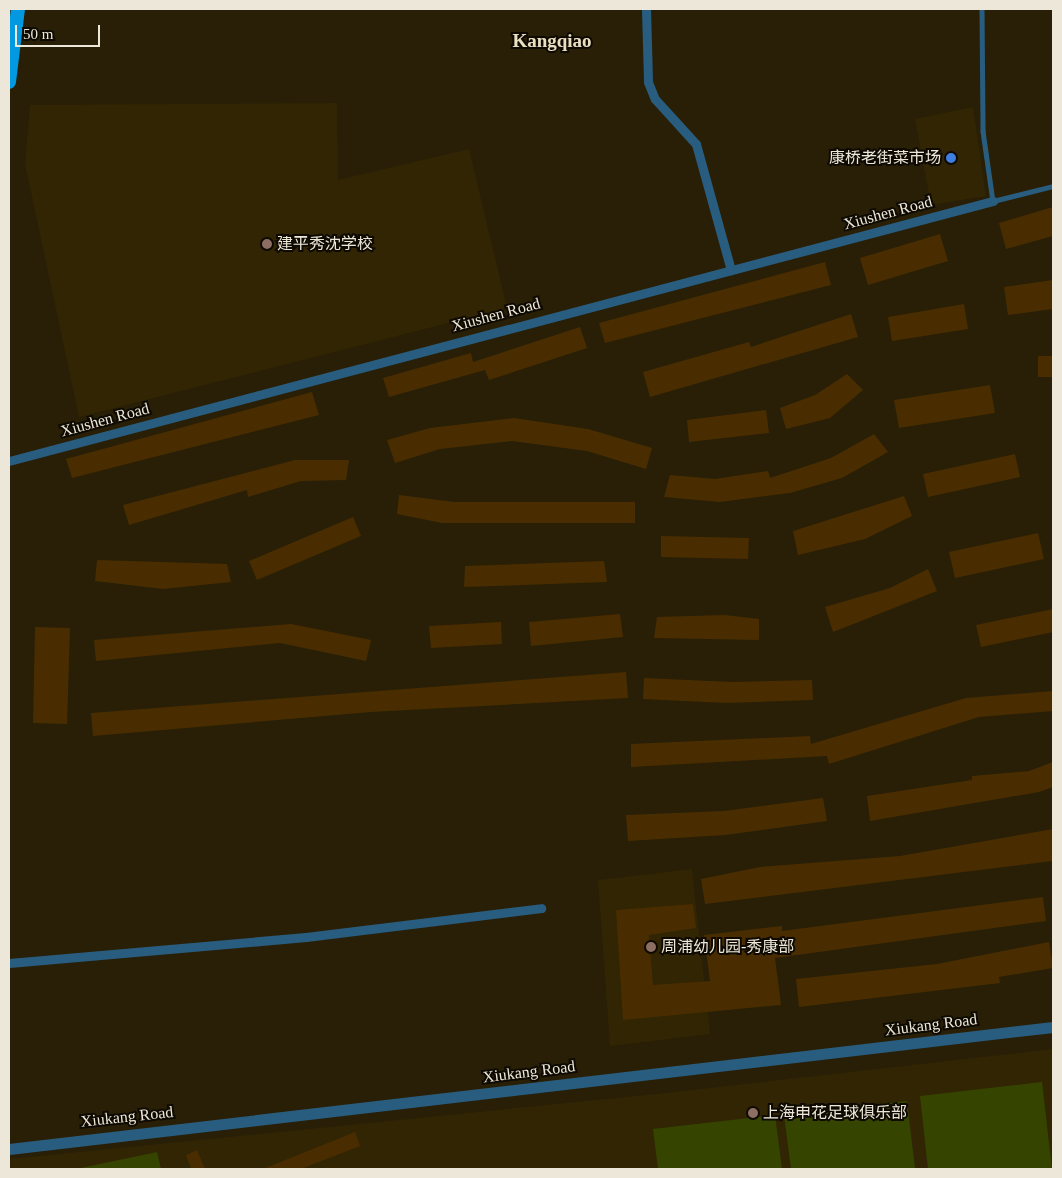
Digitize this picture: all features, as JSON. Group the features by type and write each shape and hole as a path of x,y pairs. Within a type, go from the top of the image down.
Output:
{"main road":[{"path":"9,82 18,9"}],"street":[{"path":"646,9 648,82 656,99 696,144 731,270"},
{"name":"Xiushen Road","path":"9,461 993,201"},
{"path":"9,963 306,937 541,908"},
{"name":"Xiukang Road","path":"9,1150 1053,1027"}],"lane":[{"path":"982,9 983,131 993,201 1053,186"}],"shaded area":[{"name":"建平秀沈学校","path":"337,103 338,180 469,149 507,308 79,417 25,164 30,105"},
{"name":"康桥老街菜市场","path":"973,107 986,196 931,205 915,119"},
{"name":"周浦幼儿园-秀康部","path":"692,869 710,1034 610,1046 598,880"},
{"name":"上海申花足球俱乐部","path":"1053,1049 1053,1169 9,1169 9,1159 656,1094"}],"green space":[{"path":"1042,1082 1052,1169 928,1169 920,1096"},
{"path":"907,1101 915,1169 791,1169 784,1115"},
{"path":"775,1115 782,1169 658,1169 653,1129"},
{"path":"157,1152 161,1169 76,1169"}],"building":[{"path":"1053,207 1053,236 1006,249 999,223"},
{"path":"940,234 948,261 868,285 860,258"},
{"path":"825,262 831,285 605,343 599,323"},
{"path":"1053,280 1053,309 1008,315 1004,287"},
{"path":"964,304 968,329 892,341 888,317"},
{"path":"851,314 858,337 650,397 643,372 749,342 751,347"},
{"path":"580,327 587,348 489,380 485,370 389,397 383,378 471,353 473,362"},
{"path":"1038,356 1053,356 1053,377 1038,377"},
{"path":"847,374 863,390 830,418 786,429 780,408 815,395"},
{"path":"990,385 995,413 899,428 894,400"},
{"path":"312,392 319,415 72,478 66,459"},
{"path":"766,410 769,433 689,442 687,420"},
{"path":"514,418 588,429 652,448 646,469 587,451 512,441 440,449 395,463 387,440 430,428"},
{"path":"874,434 888,452 842,478 790,493 720,502 664,497 670,475 715,479 768,471 770,478 831,458"},
{"path":"1015,454 1020,477 928,497 923,474"},
{"path":"295,460 349,460 346,480 301,481 248,497 247,490 129,525 123,505"},
{"path":"399,495 454,502 635,502 635,523 442,523 397,514"},
{"path":"904,496 912,516 865,539 798,555 793,531"},
{"path":"353,517 361,536 257,580 249,561"},
{"path":"1038,533 1044,559 955,578 949,552"},
{"path":"661,536 749,538 748,559 661,557"},
{"path":"97,560 227,564 231,582 163,589 95,581"},
{"path":"604,561 607,582 464,587 465,566"},
{"path":"928,569 937,591 833,632 825,607 890,588"},
{"path":"1053,609 1053,632 981,647 976,625"},
{"path":"620,614 623,637 531,646 529,622"},
{"path":"725,615 759,619 759,640 654,638 657,617"},
{"path":"501,622 502,644 431,648 429,626"},
{"path":"291,624 371,640 366,661 280,643 96,661 94,640"},
{"path":"35,627 70,628 67,724 33,723"},
{"path":"626,672 628,698 371,712 93,736 91,713"},
{"path":"644,678 732,682 812,680 813,700 726,703 643,699"},
{"path":"1053,691 1053,711 979,717 829,764 827,756 631,767 631,744 810,736 811,744 966,698"},
{"path":"1053,762 1053,787 1039,792 870,821 867,796 972,780 972,776 1029,771"},
{"path":"823,798 827,821 725,835 628,841 626,815 724,811"},
{"path":"1053,829 1053,861 705,904 701,879 760,867 900,856"},
{"path":"1043,897 1046,921 775,958 781,1005 623,1020 616,910 693,904 696,928 649,935 653,985 710,981 704,935 782,926 782,931"},
{"path":"1049,942 1053,968 999,977 1000,983 799,1007 796,979 937,964"},
{"path":"355,1132 360,1146 301,1169 263,1169"},
{"path":"197,1150 205,1169 191,1169 186,1155"}],"place":[{"name":"康桥老街菜市场","path":"951,158"},
{"name":"建平秀沈学校","path":"267,244"},
{"name":"周浦幼儿园-秀康部","path":"651,947"},
{"name":"上海申花足球俱乐部","path":"753,1113"}],"district":[{"name":"Kangqiao","path":"552,41"}]}
